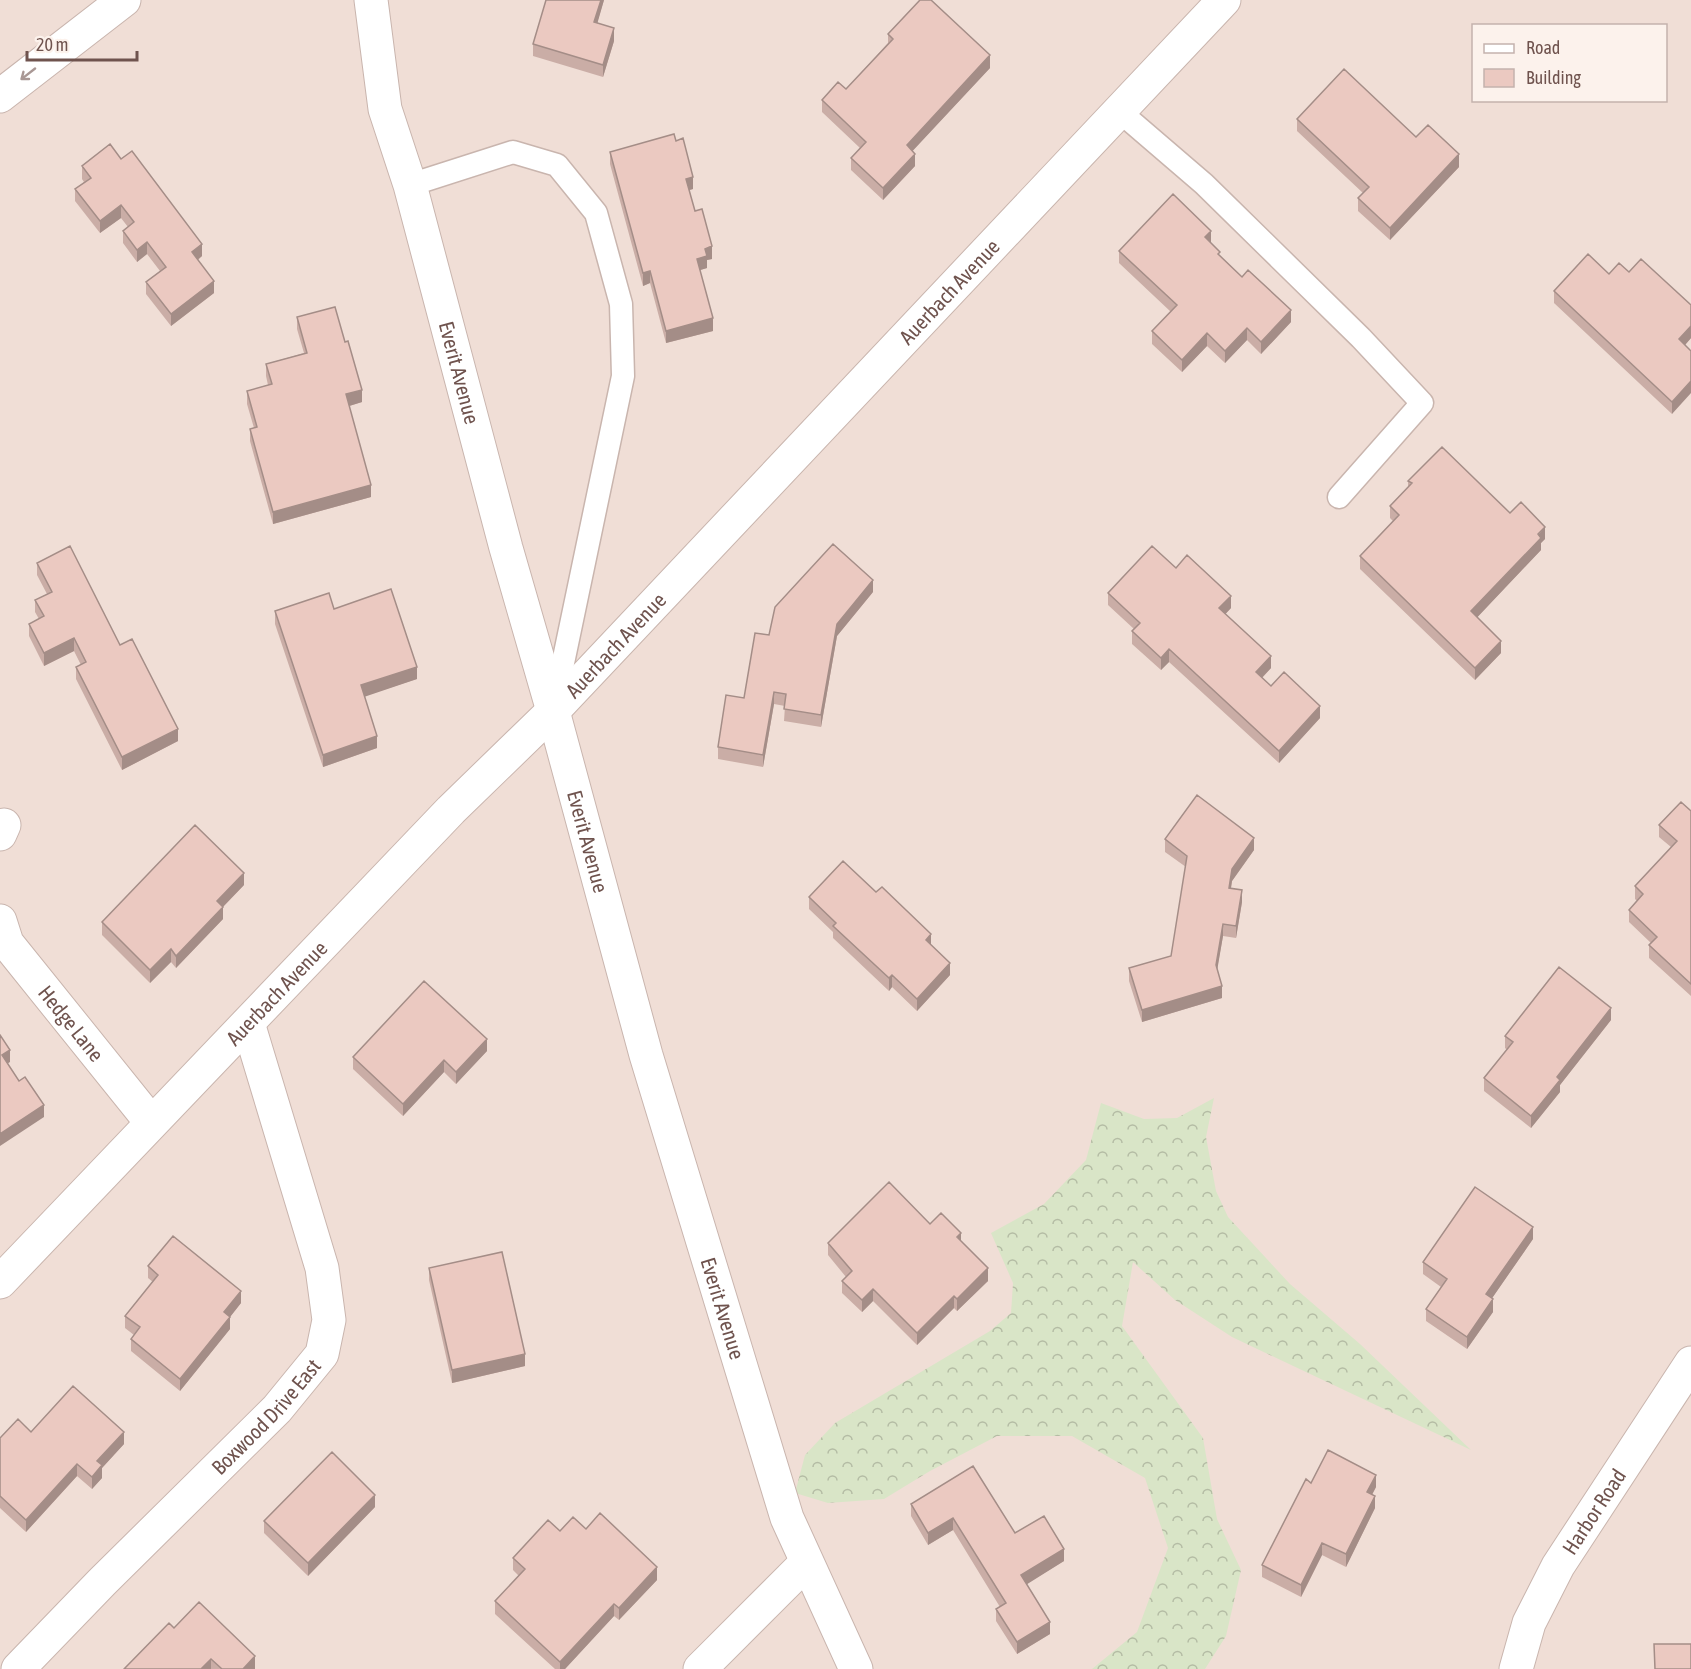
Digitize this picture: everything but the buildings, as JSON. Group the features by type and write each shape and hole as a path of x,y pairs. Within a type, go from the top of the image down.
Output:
{"street":[{"path":"0,96 124,0"},
{"name":"Everit Avenue","path":"371,0 385,109 410,185 506,548 553,711 646,1055 783,1504 806,1563 856,1669"},
{"name":"Auerbach Avenue","path":"0,1282 451,810 553,711 1224,0"},
{"name":"Hedge Lane","path":"0,921 7,943 151,1122"},
{"name":"Boxwood Drive East","path":"18,1669 102,1582 277,1409 322,1354 329,1320 321,1268 248,1023"},
{"name":"Harbor Road","path":"1516,1669 1529,1623 1558,1566 1691,1363"},
{"path":"700,1669 806,1563"}],"lane":[{"path":"1119,111 1204,184 1361,338 1422,403 1339,497"},
{"path":"410,185 513,152 557,165 596,213 621,304 623,376 553,711"}],"shaded area":[{"path":"0,0 1691,0 1691,1669 0,1669"}],"green space":[{"path":"1214,1098 1206,1137 1216,1191 1228,1217 1290,1284 1360,1344 1471,1450 1232,1337 1175,1300 1133,1262 1122,1326 1203,1438 1217,1519 1241,1570 1226,1636 1205,1669 1092,1669 1137,1632 1168,1548 1145,1478 1072,1436 997,1436 930,1471 884,1499 828,1503 795,1493 805,1455 835,1423 990,1331 1011,1313 1013,1283 991,1233 1044,1204 1086,1160 1101,1103 1144,1119 1177,1118"}]}
